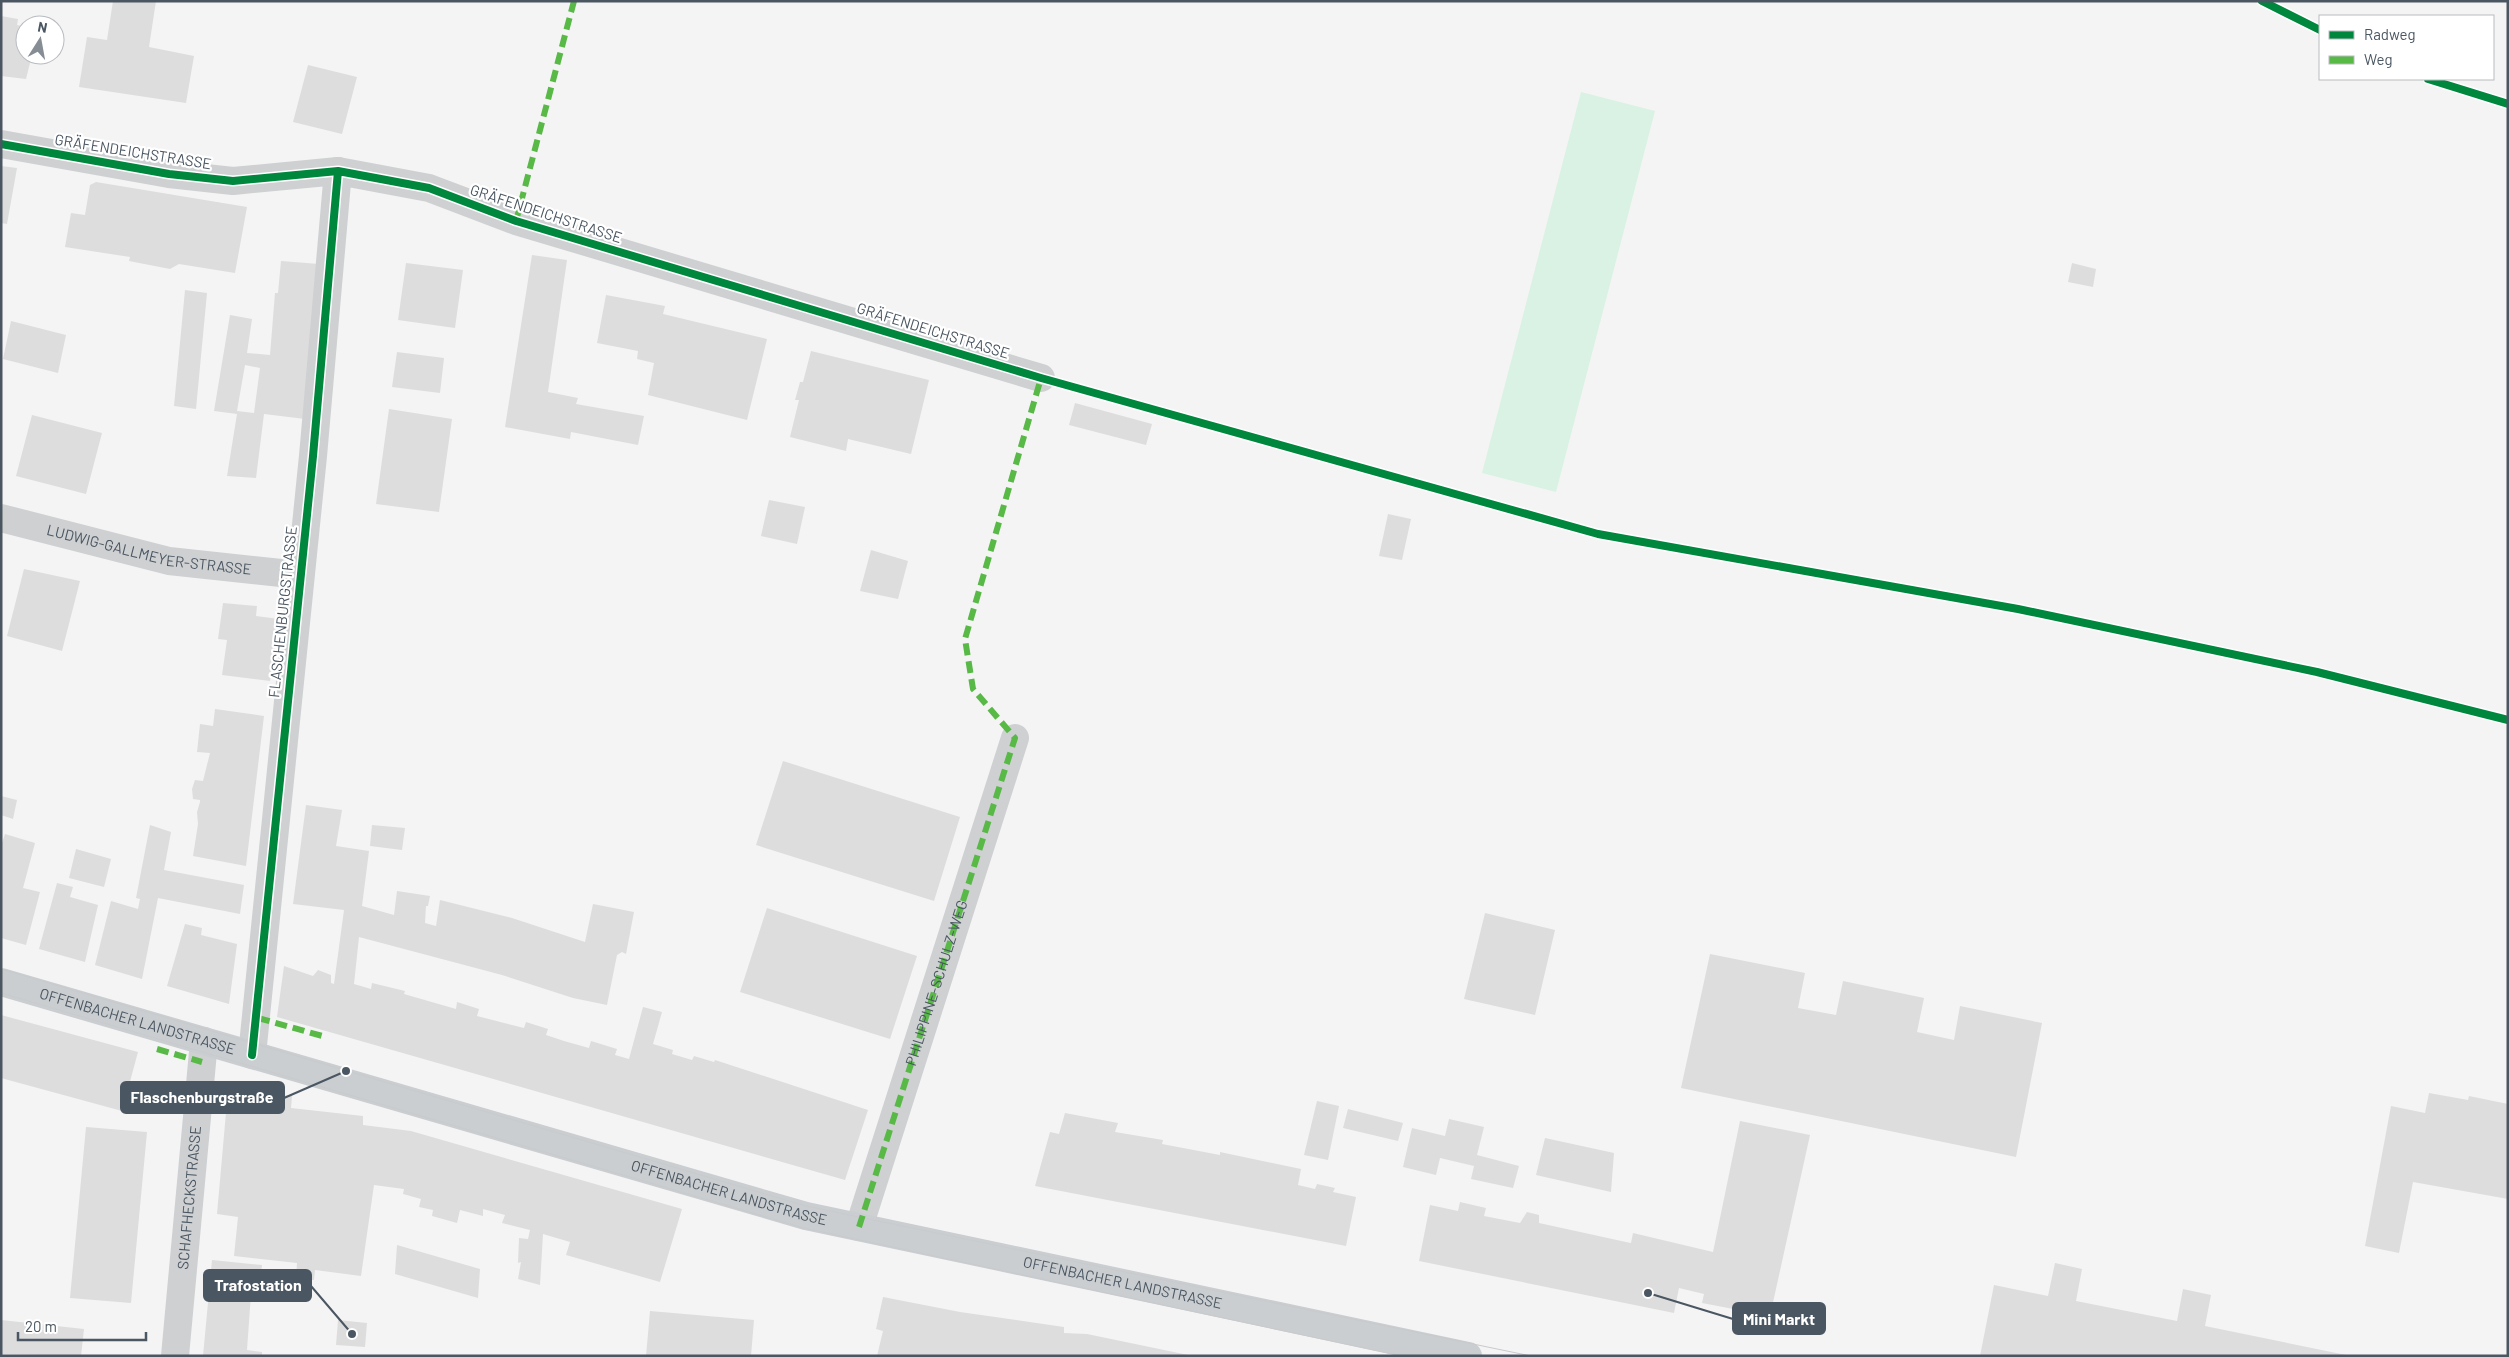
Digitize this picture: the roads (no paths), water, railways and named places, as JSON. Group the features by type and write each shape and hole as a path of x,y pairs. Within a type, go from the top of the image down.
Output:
{"main road":[{"name":"OFFENBACHER LANDSTRASSE","path":"1,982 806,1216 1468,1356"}],"street":[{"name":"GRÄFENDEICHSTRASSE","path":"1,144 170,174 233,181 338,171 429,188 516,222 1041,378"},
{"name":"FLASCHENBURGSTRASSE","path":"252,1055 313,456 338,171"},
{"name":"LUDWIG-GALLMEYER-STRASSE","path":"1,518 169,561 300,575"},
{"name":"PHILIPPINE-SCHULZ-WEG","path":"859,1227 1015,738"},
{"name":"SCHAFHECKSTRASSE","path":"175,1356 204,1041"}],"tram line":[{"path":"1,969 806,1206 1531,1356"},
{"path":"1,993 804,1228 1401,1356"}],"place":[{"name":"Flaschenburgstraße","path":"346,1071"},
{"name":"Mini Markt","path":"1648,1293"},
{"name":"Trafostation","path":"352,1334"}]}
